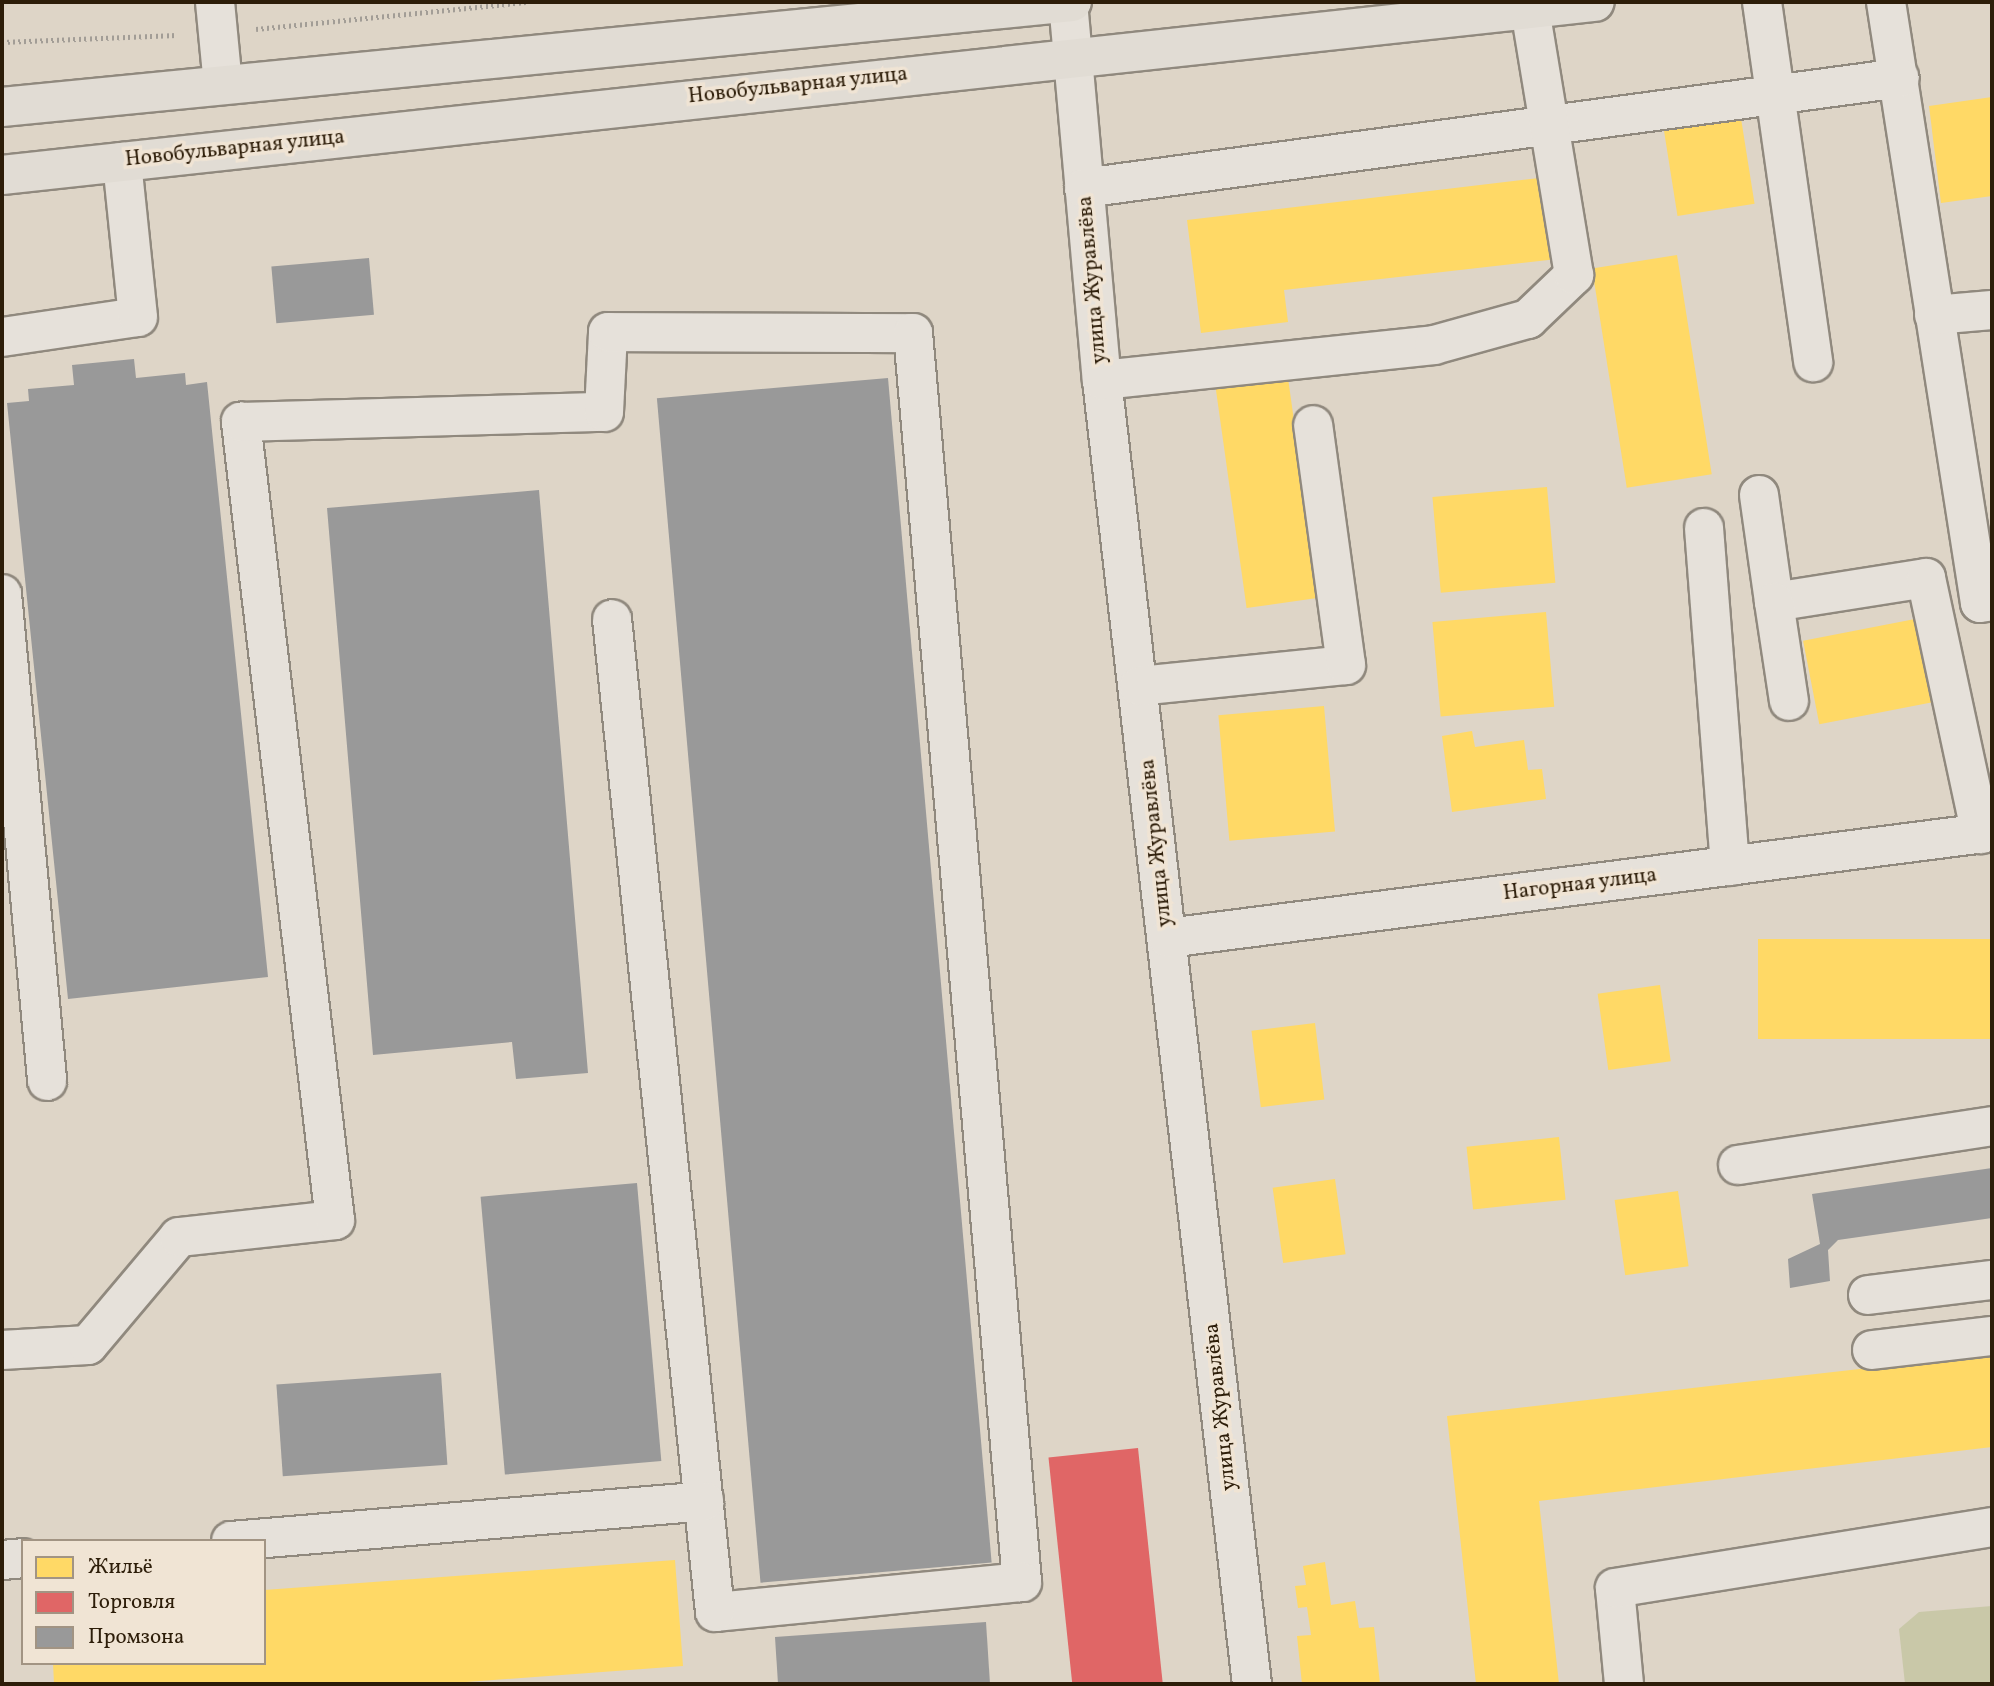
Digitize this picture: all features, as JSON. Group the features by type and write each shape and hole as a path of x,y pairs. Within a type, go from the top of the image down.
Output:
{"main road":[{"path":"2,107 1069,2"},
{"name":"Новобульварная улица","path":"2,175 1072,55 1595,2"}],"street":[{"name":"улица Журавлёва","path":"1069,2 1102,380 1252,1684"},
{"path":"1762,2 1812,362"},
{"path":"1886,2 1900,78 1979,603 1992,601"},
{"path":"1102,380 1434,345 1528,319 1574,275 1530,8"},
{"path":"217,17 223,85"},
{"path":"1084,188 1550,128 1900,78"},
{"path":"2,337 138,317 122,162"},
{"path":"1934,316 1992,310"},
{"path":"2,1350 88,1345 179,1237 335,1220 241,422 604,412 608,332 913,332 1022,1582 715,1612 612,619"},
{"path":"1139,686 1346,665 1313,425"},
{"path":"1759,495 1789,701"},
{"path":"1704,528 1730,866"},
{"path":"1774,602 1926,578 1987,833"},
{"path":"2,594 47,1081"},
{"name":"Нагорная улица","path":"1168,938 1987,833"},
{"path":"1738,1165 1992,1126"},
{"path":"1868,1295 1992,1280"},
{"path":"1872,1350 1992,1336"},
{"path":"255,1539 704,1501"},
{"path":"1625,1684 1615,1587 1992,1527"},
{"path":"2,1560 21,1558"}],"path":[{"path":"2,42 217,17 526,2"}],"green space":[{"path":"1992,1606 1992,1684 1905,1684 1899,1629 1919,1612"}],"building: Жильё":[{"path":"1992,97 1992,196 1941,203 1929,106"},
{"path":"1740,112 1755,204 1678,216 1663,124"},
{"path":"1548,177 1557,259 1284,290 1288,322 1201,333 1187,220"},
{"path":"1677,255 1712,474 1627,488 1592,268"},
{"path":"1288,378 1319,598 1247,608 1216,388"},
{"path":"1547,487 1555,583 1441,593 1432,497"},
{"path":"1546,612 1554,707 1441,717 1432,622"},
{"path":"1915,619 1931,702 1819,724 1803,641"},
{"path":"1324,706 1335,832 1229,841 1218,715"},
{"path":"1472,731 1475,747 1524,740 1528,770 1542,769 1546,799 1452,812 1442,736"},
{"path":"1758,939 1992,939 1992,1039 1758,1039"},
{"path":"1660,985 1671,1061 1608,1070 1598,994"},
{"path":"1315,1023 1324,1099 1261,1107 1251,1031"},
{"path":"1559,1137 1566,1200 1473,1209 1467,1147"},
{"path":"1335,1179 1346,1254 1283,1263 1273,1188"},
{"path":"1678,1191 1689,1266 1625,1275 1615,1200"},
{"path":"1992,1354 1992,1447 1539,1501 1559,1684 1476,1684 1447,1416"},
{"path":"675,1560 683,1666 439,1684 54,1684 53,1665 266,1665 266,1590"},
{"path":"1325,1562 1331,1605 1355,1601 1359,1628 1374,1627 1380,1684 1302,1684 1297,1636 1311,1635 1307,1607 1298,1608 1295,1586 1306,1585 1303,1566"}],"building: Торговля":[{"path":"1138,1448 1163,1684 1072,1684 1048,1457"}],"building: Промзона":[{"path":"369,258 374,315 276,323 271,267"},
{"path":"134,359 136,378 185,373 186,385 207,382 268,977 68,999 7,403 29,401 28,389 74,385 72,365"},
{"path":"888,378 992,1562 761,1583 657,398"},
{"path":"539,490 588,1073 516,1079 512,1042 373,1055 327,508"},
{"path":"1992,1168 1992,1218 1838,1240 1828,1250 1830,1281 1790,1288 1788,1259 1820,1244 1812,1194"},
{"path":"637,1183 661,1461 505,1475 481,1197"},
{"path":"441,1373 447,1465 283,1476 276,1385"},
{"path":"986,1622 990,1684 778,1684 775,1637"}]}
